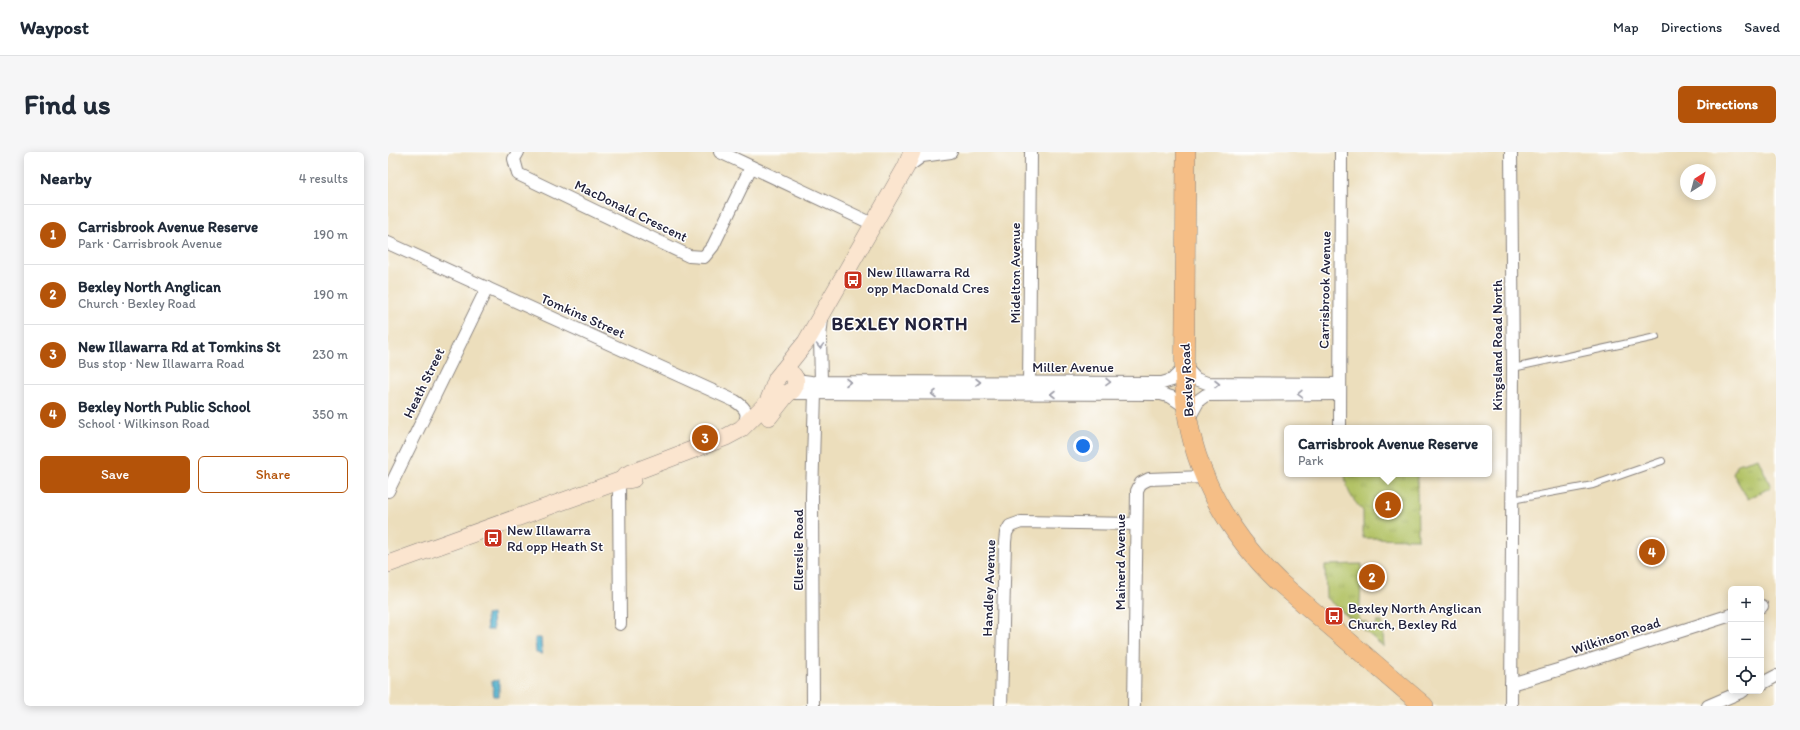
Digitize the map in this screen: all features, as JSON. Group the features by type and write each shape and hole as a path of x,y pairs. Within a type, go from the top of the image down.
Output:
{"main road":[{"path":"620,480 628,480 745,436 768,418 787,384 802,348 909,159 920,152"},
{"name":"Bexley Road","path":"1186,152 1185,367 1187,413 1204,476 1225,518 1242,543 1260,564 1410,699 1424,706"},
{"path":"388,564 620,480 626,475 726,437 741,429 787,384"}],"street":[{"name":"MacDonald Crescent","path":"518,152 514,159 518,174 689,256 704,257 713,246 751,167"},
{"path":"720,152 873,224"},
{"path":"909,159 951,152"},
{"name":"Midelton Avenue","path":"1028,394 1030,152"},
{"name":"Carrisbrook Avenue","path":"1340,425 1342,152"},
{"name":"Kingsland Road North","path":"1511,152 1513,368 1511,706"},
{"name":"Tomkins Street","path":"388,242 735,401 744,408 746,412 746,420 741,429"},
{"name":"Heath Street","path":"388,491 487,288"},
{"path":"815,393 822,382 820,330 824,311"},
{"path":"1185,367 1196,379 1207,383 1339,389"},
{"name":"Miller Avenue","path":"787,384 822,382 1162,383 1172,380 1185,367"},
{"name":"Miller Avenue","path":"787,384 815,393 1161,394 1171,397 1187,413"},
{"path":"1187,413 1198,400 1206,395 1339,389"},
{"name":"Ellerslie Road","path":"813,706 812,496 815,393"},
{"name":"Mainerd Avenue","path":"1134,706 1135,524 1137,491 1145,481 1204,476"},
{"path":"620,480 620,624"},
{"name":"Handley Avenue","path":"1001,706 1005,542 1008,529 1013,524 1021,522 1135,524"},
{"name":"Wilkinson Road","path":"1511,684 1568,668 1728,616"},
{"path":"1764,682 1776,676"},
{"path":"1708,706 1736,694"}],"lane":[{"path":"1513,368 1656,337"},
{"path":"1512,500 1593,485 1662,461"}],"green space":[{"path":"1758,458 1771,487 1748,499 1733,474 1738,464"},
{"path":"1346,477 1417,477 1418,539 1363,538 1363,511 1350,494"},
{"path":"1362,564 1359,622 1367,622 1367,626 1376,626 1377,622 1382,622 1384,647 1326,598 1325,565"}],"water":[{"path":"492,614 493,630 487,630 486,615"},
{"path":"535,638 541,638 542,654 536,653"},
{"path":"499,680 499,696 494,696 492,681"}],"place":[{"name":"New Illawarra Rd opp MacDonald Cres","path":"853,280"},
{"name":"New Illawarra Rd at Tomkins St","path":"705,438"},
{"name":"Carrisbrook Avenue Reserve","path":"1388,505"},
{"name":"New Illawarra Rd opp Heath St","path":"493,538"},
{"name":"Bexley North Public School","path":"1652,552"},
{"name":"Bexley North Anglican","path":"1372,577"},
{"name":"Bexley North Anglican Church, Bexley Rd","path":"1334,616"}],"district":[{"name":"BEXLEY NORTH","path":"900,324"}]}
